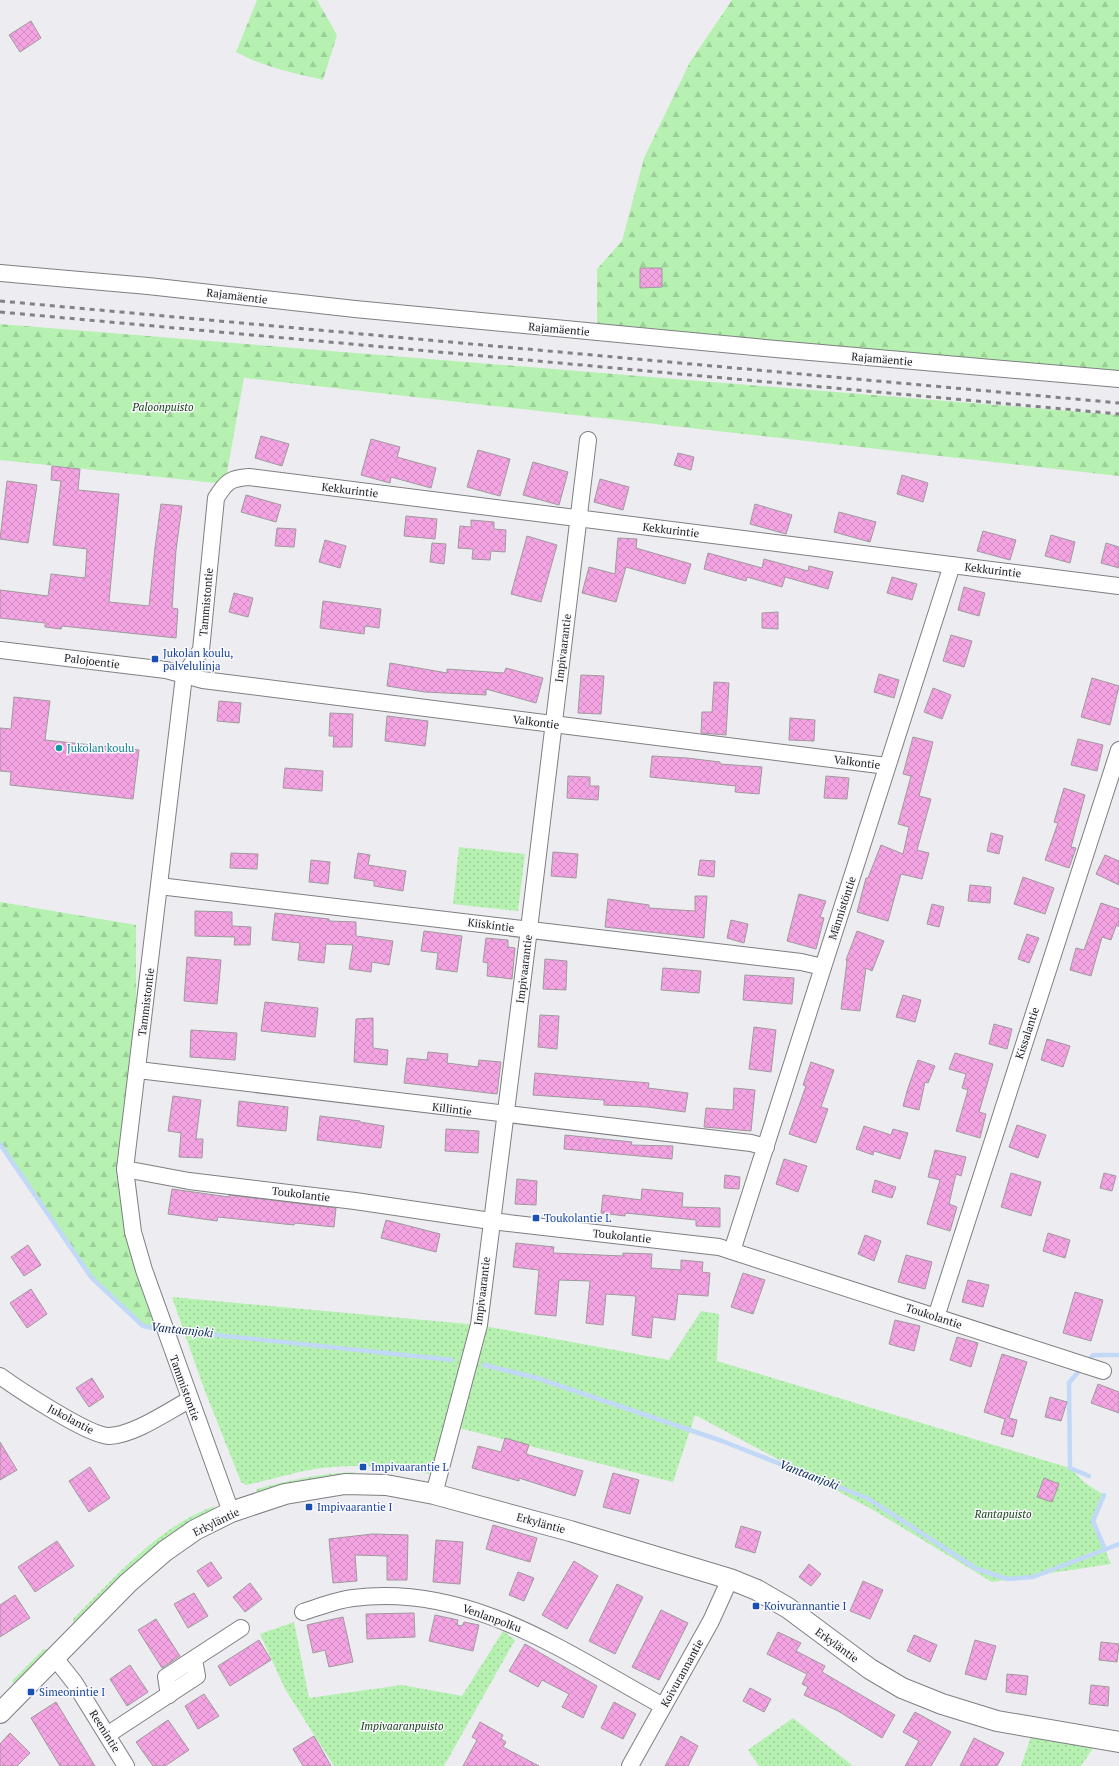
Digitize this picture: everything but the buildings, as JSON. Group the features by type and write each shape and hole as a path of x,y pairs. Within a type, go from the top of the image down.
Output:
{"street":[{"name":"Rajamäentie","path":"0,273 148,286 410,314 1119,380"},
{"name":"Impivaarantie","path":"434,1494 479,1325 491,1221 530,929 588,440"},
{"name":"Kekkurintie","path":"225,484 236,478 249,477 1119,586"},
{"name":"Tammistontie","path":"225,484 216,498 201,650 184,676 125,1169 133,1232 161,1320 231,1512"},
{"name":"Männistöntie","path":"732,1251 952,565"},
{"name":"Palojoentie","path":"0,650 166,670 184,676"},
{"name":"Valkontie","path":"184,676 887,766"},
{"name":"Kissalantie","path":"936,1317 1119,750"},
{"name":"Kiiskintie","path":"159,886 793,961 823,967"},
{"name":"Killintie","path":"138,1070 505,1115 751,1143 766,1147"},
{"name":"Toukolantie","path":"125,1169 189,1181 355,1201 491,1221 719,1247 1103,1371"},
{"name":"Jukolantie","path":"0,1376 22,1392 94,1432 108,1436 129,1432 189,1400"},
{"name":"Erkyläntie","path":"0,1713 128,1583 165,1551 195,1530 231,1512 284,1494 345,1484 386,1485 434,1494 570,1531 730,1579 757,1590 788,1608 870,1669 902,1688 942,1704 997,1721 1119,1742"},
{"name":"Koivurannantie","path":"630,1766 711,1621 730,1579"},
{"name":"Venlanpolku","path":"303,1612 351,1598 384,1595 423,1597 461,1606 499,1618 530,1632 664,1706"},
{"path":"107,1734 169,1695 166,1678 240,1628"},
{"name":"Reenintie","path":"55,1658 74,1682 126,1766"}],"green space":[{"path":"257,0 317,0 337,35 323,80 267,66 236,52"},
{"path":"732,0 1119,0 1119,379 597,332 597,269 622,241 644,158 690,62"},
{"name":"Paloonpuisto","path":"0,324 1119,415 1119,476 244,378 225,484 0,460"},
{"path":"459,847 525,854 518,911 453,904"},
{"path":"0,902 136,925 136,1053 120,1178 144,1270 172,1323 143,1326 91,1277 0,1144"},
{"name":"Rantapuisto","path":"172,1297 479,1325 669,1360 701,1311 719,1314 717,1361 1070,1468 1085,1483 1104,1495 1093,1521 1111,1564 992,1582 875,1511 695,1415 673,1482 451,1426 438,1476 376,1466 345,1466 297,1472 246,1485 241,1482 203,1386"},
{"path":"356,1472 332,1480 257,1495 256,1492 257,1489 318,1475"},
{"path":"215,1506 211,1515 76,1625 73,1622 73,1619 121,1571 156,1540 175,1526 194,1515"},
{"name":"Impivaaranpuisto","path":"294,1622 309,1698 402,1685 462,1696 503,1631 515,1640 444,1766 334,1766 285,1689 260,1634"},
{"path":"44,1649 48,1649 50,1652 15,1687 12,1681"},
{"path":"793,1718 853,1766 759,1766 748,1750"},
{"path":"1034,1728 1095,1745 1081,1766 1021,1766"}],"waterway":[{"name":"Vantaanjoki","path":"0,1144 91,1277 143,1326 162,1330"},
{"name":"Vantaanjoki","path":"169,1330 452,1360"},
{"path":"1089,1360 1093,1355 1119,1355"},
{"name":"Vantaanjoki","path":"484,1365 537,1378 722,1441 867,1498 977,1569 1007,1579 1033,1577 1119,1544"},
{"path":"1079,1371 1069,1383 1070,1468 1089,1476"},
{"path":"1104,1495 1093,1521 1105,1549"}],"railway":[{"path":"0,301 1119,403"},
{"path":"0,312 1119,414"}],"place":[{"name":"Jukolan koulu, palvelulinja","path":"155,659"},
{"name":"Jukolan koulu","path":"59,748"},
{"name":"Toukolantie L","path":"536,1218"},
{"name":"Impivaarantie L","path":"363,1467"},
{"name":"Impivaarantie I","path":"309,1507"},
{"name":"Koivurannantie I","path":"756,1606"},
{"name":"Simeonintie I","path":"31,1692"}]}
